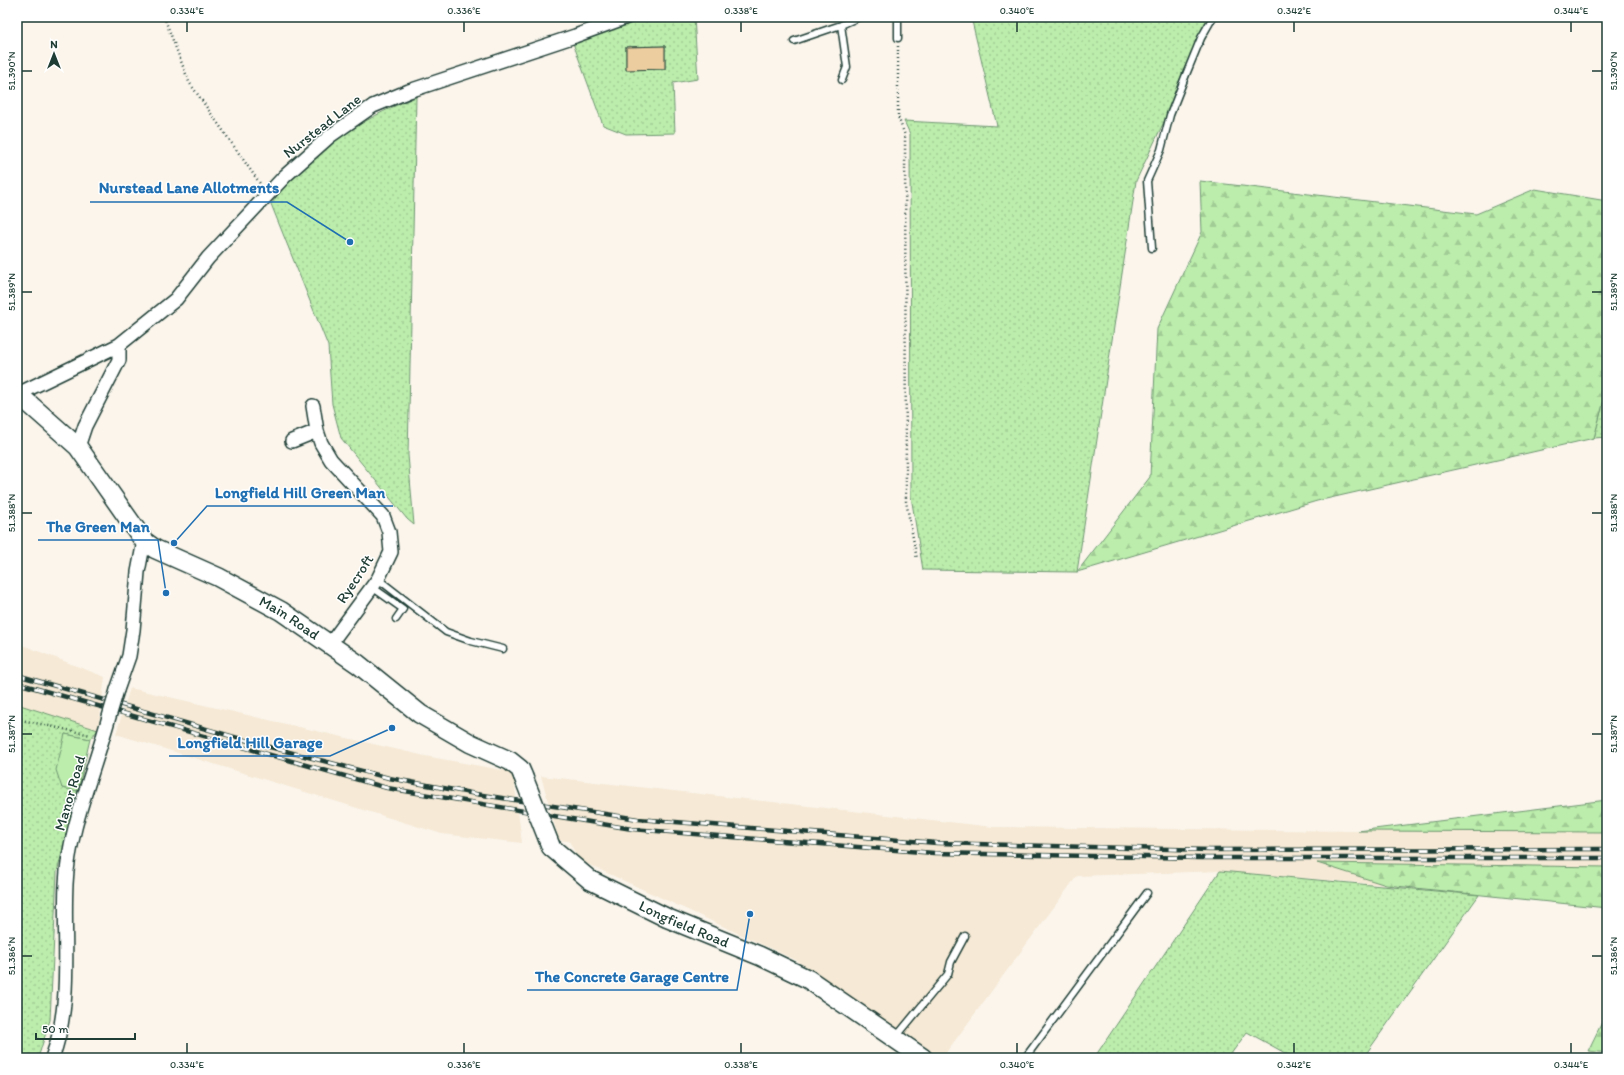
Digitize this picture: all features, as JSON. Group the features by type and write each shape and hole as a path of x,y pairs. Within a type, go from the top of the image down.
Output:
{"main road":[{"name":"Main Road","path":"17,393 78,447 144,540 155,549 218,577 280,611 358,664 420,714 470,743 510,761 520,769 551,847"},
{"name":"Longfield Road","path":"551,847 590,880 667,918 760,956 808,979 923,1058"}],"street":[{"name":"Nurstead Lane","path":"17,393 119,345 176,299 208,258 266,193 330,136 373,106 409,91 511,58 627,17"},
{"path":"78,447 85,426 119,360 119,345"},
{"name":"Ryecroft","path":"313,406 317,431 321,444 331,460 383,516 389,532 391,552 375,583 330,644"},
{"path":"292,441 317,431"},
{"name":"Manor Road","path":"52,1058 63,1016 67,956 66,883 74,828 128,656 134,630 138,572 144,540"}],"lane":[{"path":"794,41 841,25 859,17"},
{"path":"898,17 898,38"},
{"path":"1152,248 1147,182 1161,150 1170,115 1185,77 1201,38 1213,17"},
{"path":"841,25 847,67 842,80"},
{"path":"375,583 403,609 396,619"},
{"path":"375,583 446,632 471,641 503,649"},
{"path":"1024,1058 1147,893"},
{"path":"894,1038 948,974 951,962 965,936"}],"path":[{"path":"164,17 189,82 266,193"},
{"path":"898,38 898,117 905,135 906,501 917,559"},
{"path":"17,719 103,737"}],"shaded area":[{"path":"17,643 105,677 98,730 17,704"},
{"path":"130,688 425,756 513,772 522,843 442,834 116,734"},
{"path":"541,776 993,827 1358,831 1607,800 1607,908 1386,885 1220,871 1077,876 942,1058 796,960 579,860 569,841 559,840"}],"green space":[{"path":"646,17 694,17 698,79 673,83 675,133 626,134 603,125 573,43","holes":["665,46 665,69 626,69 626,47"]},
{"path":"971,17 1216,17 1136,181 1077,572 923,570 911,496 910,134 904,121 997,126"},
{"path":"416,97 408,455 414,525 407,519 341,438 332,404 328,346 271,204 292,176 323,150 352,129 384,111"},
{"path":"1200,181 1476,214 1535,189 1607,201 1607,389 1594,438 1317,501 1077,572 1150,477 1157,329 1202,232"},
{"path":"1607,389 1607,437 1594,438"},
{"path":"17,704 98,730 90,739 65,734 62,788 78,791 57,872 50,1020 38,1058 17,1058"},
{"path":"65,734 90,739 78,791 62,788 56,770"},
{"path":"1607,800 1607,832 1358,831"},
{"path":"1317,863 1607,867 1607,908 1386,885"},
{"path":"1220,871 1479,895 1363,1058 1294,1058 1247,1032 1228,1058 1094,1058"},
{"path":"1607,1012 1607,1053 1588,1051"}],"building":[{"path":"665,46 665,69 626,70 626,47"}],"railway":[{"path":"17,675 266,746 389,778 476,794 638,819 937,843 1210,850 1607,849"},
{"path":"17,683 387,788 632,829 934,853 1200,858 1607,858"}],"place":[{"name":"Nurstead Lane Allotments","path":"350,242"},
{"name":"Longfield Hill Green Man","path":"174,543"},
{"name":"The Green Man","path":"166,593"},
{"name":"Longfield Hill Garage","path":"392,728"},
{"name":"The Concrete Garage Centre","path":"750,914"}]}
